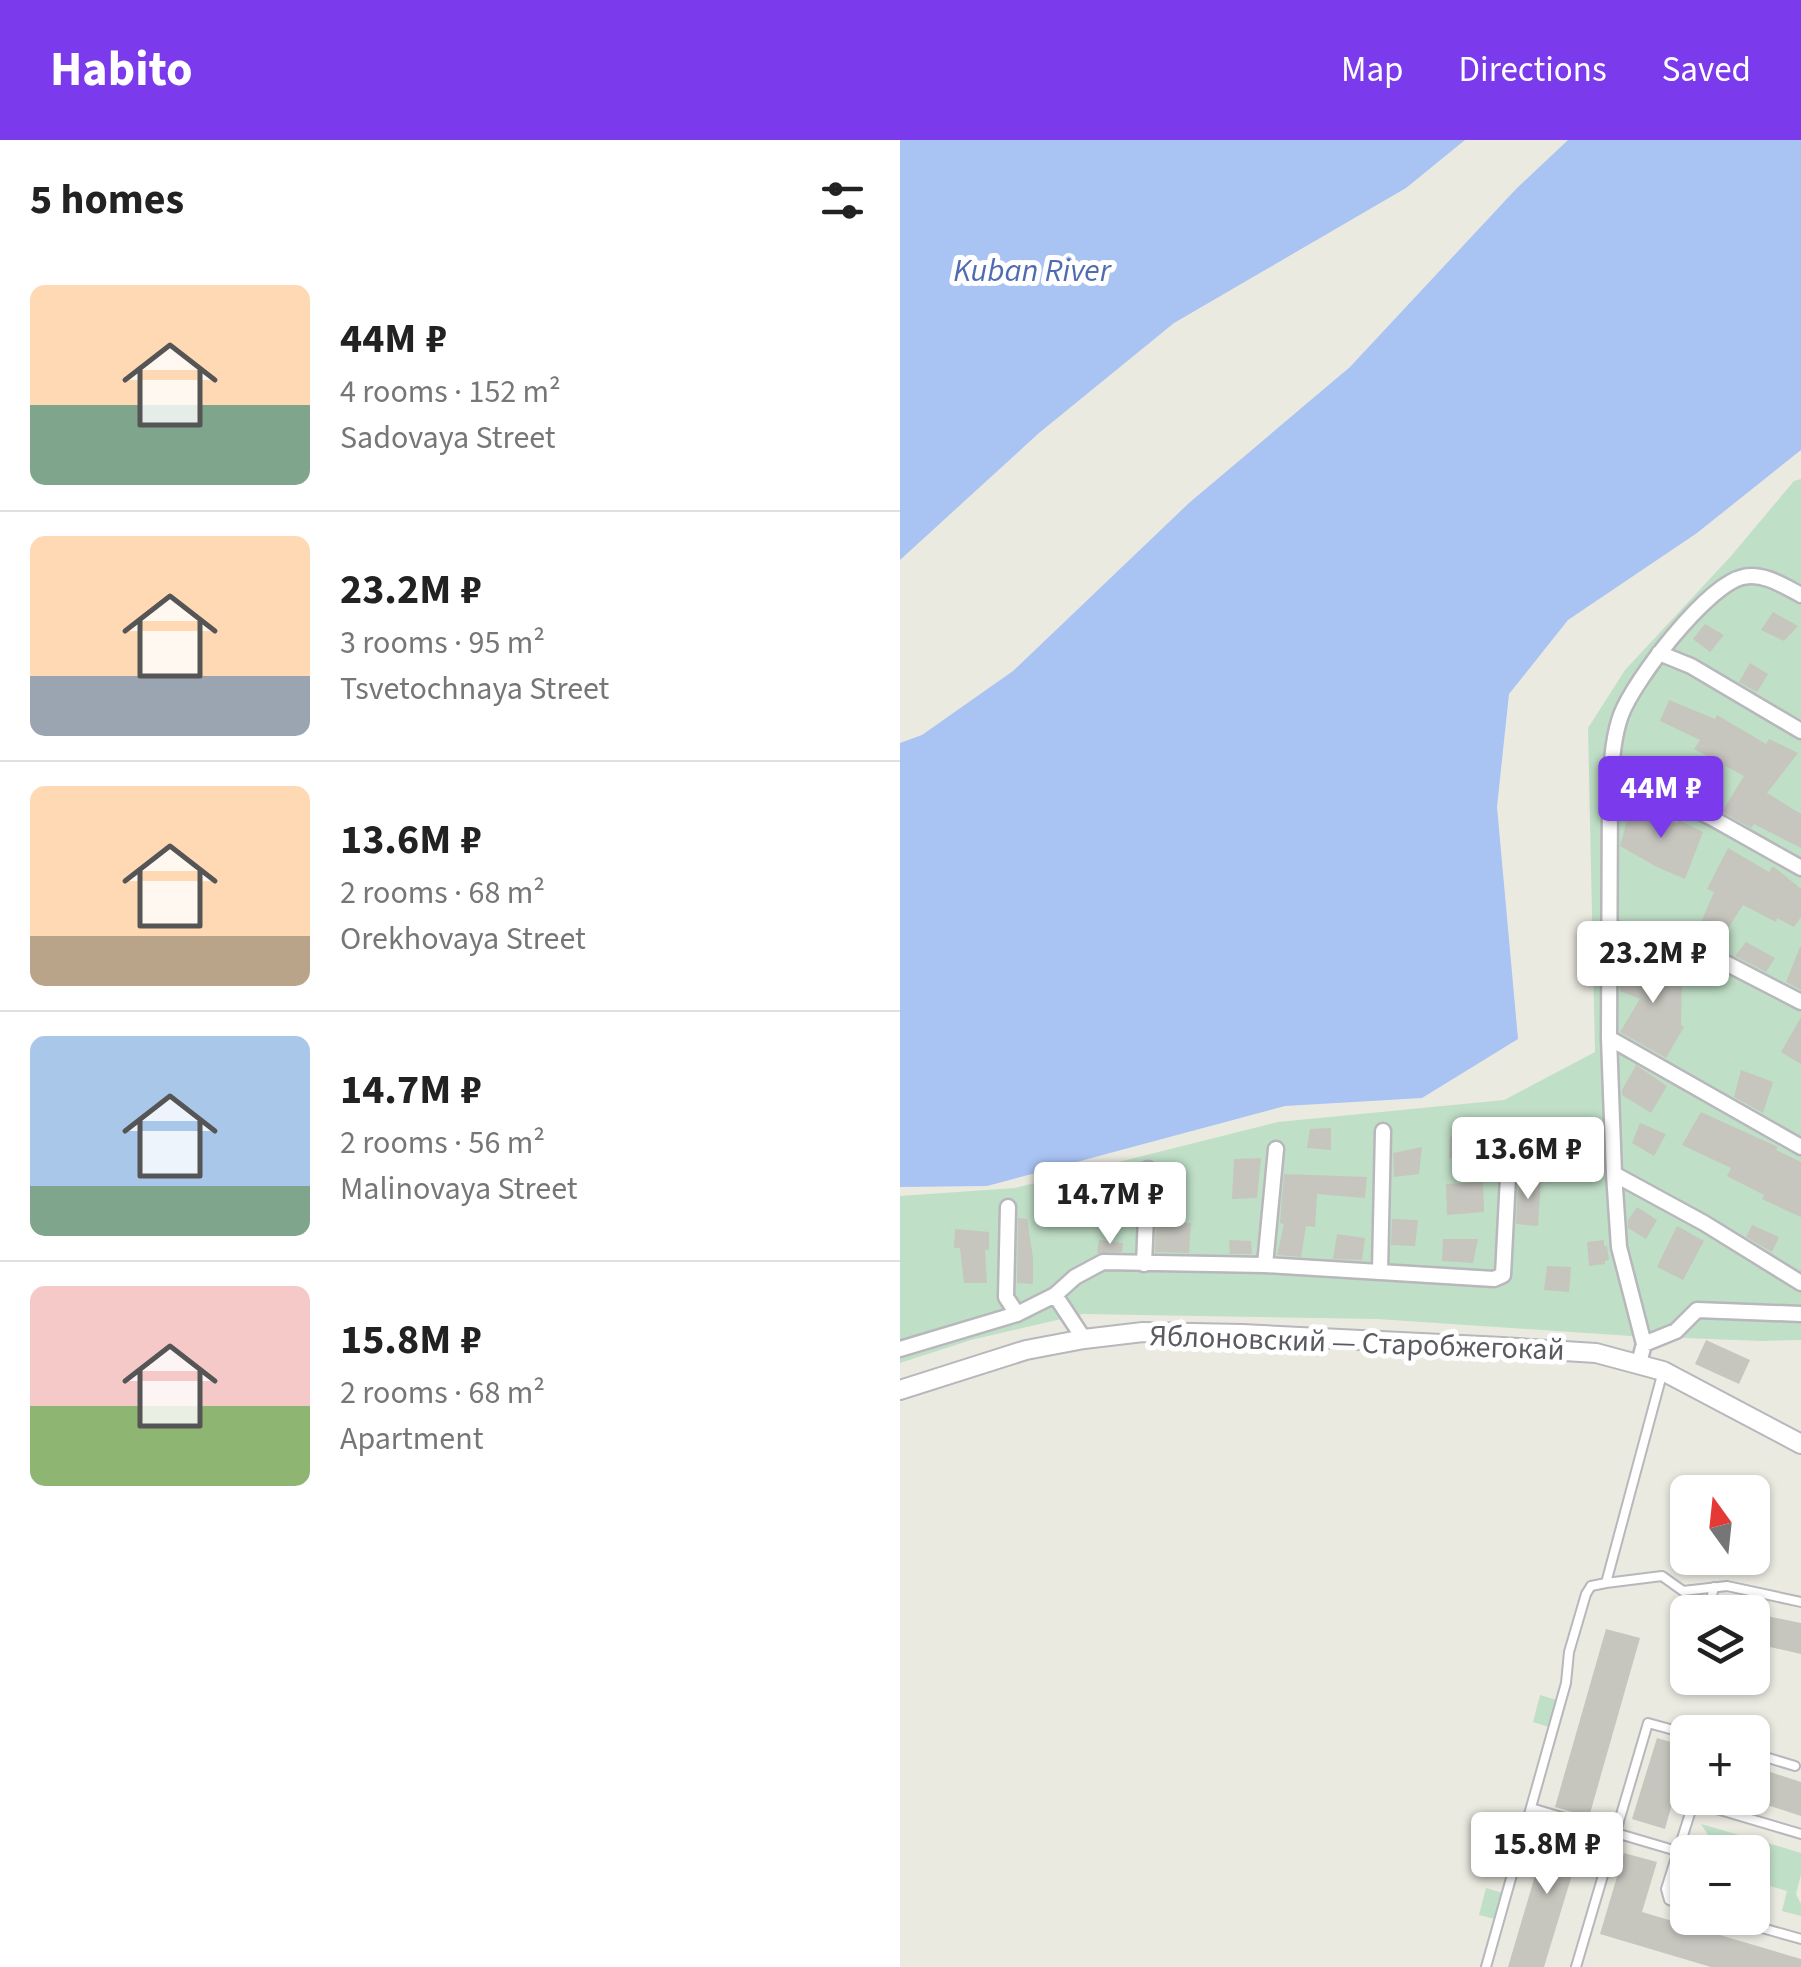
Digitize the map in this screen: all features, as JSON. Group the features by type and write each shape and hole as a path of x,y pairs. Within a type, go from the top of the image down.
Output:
{"street":[{"path":"1640,1363 1644,1344 1619,1246 1614,1174 1609,1038 1613,744 1622,712 1660,653 1702,602 1740,577 1760,576 1801,595"},
{"path":"1660,653 1691,666 1801,731"},
{"path":"1610,784 1640,783 1801,868"},
{"path":"1611,930 1649,934 1714,957 1801,1002"},
{"path":"1609,1038 1801,1146"},
{"path":"1380,1271 1383,1131"},
{"path":"1265,1265 1276,1149"},
{"path":"1144,1264 1148,1169"},
{"path":"1614,1174 1801,1283"},
{"path":"900,1350 1017,1314 1054,1296 1074,1277 1104,1262 1265,1265 1494,1280 1503,1274 1508,1177"},
{"path":"1008,1207 1006,1297 1017,1314"},
{"path":"1054,1296 1084,1339"},
{"path":"1644,1344 1676,1330 1698,1310 1801,1314"},
{"name":"Яблоновский — Старобжегокай","path":"900,1390 1026,1350 1143,1332 1596,1353 1663,1371 1801,1444"}],"lane":[{"path":"1606,1583 1663,1371"},
{"path":"1486,1967 1566,1683 1569,1652 1586,1594 1592,1586 1656,1576 1667,1578 1684,1590 1727,1586 1801,1602"},
{"path":"1712,1595 1714,1588"},
{"path":"1576,1967 1648,1722 1670,1729"},
{"path":"1770,1758 1795,1766"},
{"path":"1683,1835 1689,1812 1697,1804 1801,1834"},
{"path":"1530,1808 1670,1849"},
{"path":"1770,1930 1801,1939"}],"green space":[{"path":"1801,479 1801,1340 1631,1336 1377,1319 1083,1314 971,1340 900,1363 900,1196 1015,1188 1278,1122 1504,1100 1595,1052 1588,728 1625,670 1731,556 1794,481"},
{"path":"1540,1695 1557,1700 1549,1727 1533,1722"},
{"path":"1701,1824 1739,1835 1708,1835"},
{"path":"1770,1844 1801,1853 1796,1894 1801,1916 1782,1911 1787,1891 1770,1886"},
{"path":"1486,1888 1503,1893 1495,1919 1479,1915"}],"water":[{"name":"Kuban River","path":"900,140 1465,140 1406,188 1174,323 1039,433 900,560"},
{"path":"1568,140 1801,140 1801,450 1697,533 1568,620 1509,694 1497,807 1518,1039 1422,1098 1285,1106 987,1186 900,1187 900,743 922,735 1013,671 1189,503 1350,367 1516,189"}],"building":[{"path":"1773,612 1798,626 1784,641 1761,630"},
{"path":"1705,624 1724,635 1710,652 1693,639"},
{"path":"1750,663 1768,674 1757,692 1739,682"},
{"path":"1669,700 1715,719 1717,715 1766,744 1769,739 1798,753 1767,793 1801,814 1801,848 1722,812 1744,776 1694,749 1700,740 1660,721"},
{"path":"1654,762 1704,783 1696,799 1650,776"},
{"path":"1632,803 1703,832 1685,879 1620,846"},
{"path":"1728,848 1769,872 1773,866 1801,889 1801,917 1794,927 1743,905 1716,947 1694,939 1714,892 1707,889"},
{"path":"1746,942 1775,958 1766,972 1735,956"},
{"path":"1801,947 1801,990 1786,982"},
{"path":"1623,960 1682,975 1684,1027 1666,1058 1620,1032 1640,999 1620,991"},
{"path":"1801,1017 1801,1064 1781,1052"},
{"path":"1636,1065 1667,1086 1651,1113 1622,1095"},
{"path":"1741,1070 1773,1082 1763,1113 1734,1097"},
{"path":"1701,1112 1778,1147 1776,1150 1801,1162 1801,1217 1762,1199 1764,1195 1727,1176 1731,1168 1682,1145"},
{"path":"1640,1123 1666,1134 1654,1156 1632,1143"},
{"path":"1331,1128 1331,1150 1307,1148 1310,1129"},
{"path":"1474,1134 1472,1160 1449,1158 1450,1137"},
{"path":"1548,1144 1547,1169 1511,1165 1510,1145"},
{"path":"1422,1147 1419,1174 1394,1177 1393,1153"},
{"path":"1261,1158 1257,1198 1232,1199 1234,1159"},
{"path":"1284,1174 1367,1177 1365,1198 1317,1194 1315,1227 1306,1226 1301,1257 1277,1255 1284,1224 1280,1223"},
{"path":"1541,1179 1538,1226 1516,1224 1518,1180"},
{"path":"1483,1182 1484,1212 1447,1215 1446,1184"},
{"path":"1124,1193 1121,1220 1097,1221 1095,1197"},
{"path":"1637,1207 1657,1220 1646,1239 1628,1228 1628,1220"},
{"path":"1018,1218 1027,1219 1033,1284 1017,1283"},
{"path":"1392,1219 1418,1220 1415,1246 1391,1245"},
{"path":"1191,1223 1189,1253 1155,1252 1156,1224"},
{"path":"1752,1225 1779,1237 1772,1252 1746,1237"},
{"path":"1677,1226 1704,1241 1683,1280 1657,1267"},
{"path":"955,1229 989,1232 989,1250 985,1250 987,1283 964,1283 960,1248 954,1248"},
{"path":"1337,1234 1365,1238 1362,1260 1333,1259"},
{"path":"1443,1239 1478,1239 1473,1263 1442,1261"},
{"path":"1099,1240 1123,1243 1122,1252 1097,1253"},
{"path":"1229,1240 1251,1241 1252,1254 1230,1254"},
{"path":"1604,1240 1609,1260 1589,1266 1587,1242"},
{"path":"1547,1266 1571,1267 1569,1292 1544,1290"},
{"path":"1706,1340 1750,1360 1739,1384 1695,1364"},
{"path":"1770,1617 1801,1623 1801,1654 1770,1647"},
{"path":"1606,1629 1640,1638 1589,1817 1555,1807"},
{"path":"1657,1738 1670,1742 1670,1811 1665,1829 1632,1819"},
{"path":"1770,1772 1801,1782 1801,1816 1770,1806"},
{"path":"1551,1822 1585,1832 1544,1967 1508,1967"},
{"path":"1624,1853 1657,1862 1642,1912 1670,1920 1670,1935 1720,1935 1801,1959 1801,1967 1711,1967 1600,1934"}]}
